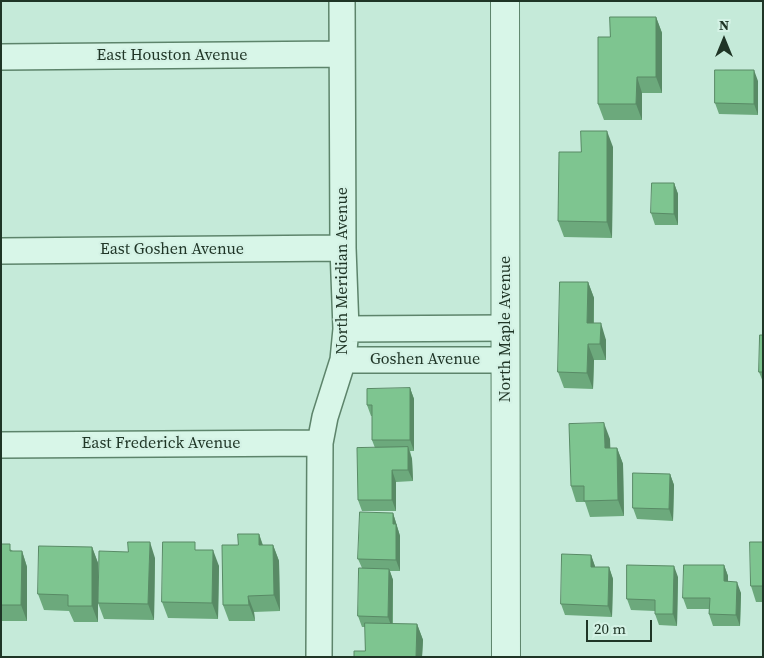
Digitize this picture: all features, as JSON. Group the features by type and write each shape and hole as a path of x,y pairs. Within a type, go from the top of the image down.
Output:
{"street":[{"name":"North Meridian Avenue","path":"319,657 320,443 325,417 344,360 346,329 342,1"},
{"name":"North Maple Avenue","path":"505,1 506,657"},
{"name":"East Houston Avenue","path":"1,57 342,54"},
{"name":"East Goshen Avenue","path":"1,251 344,248"},
{"name":"Goshen Avenue","path":"346,329 506,328"},
{"name":"Goshen Avenue","path":"344,360 506,360"},
{"name":"East Frederick Avenue","path":"1,445 320,443"}],"building":[{"path":"610,17 656,17 656,77 637,77 636,104 598,104 598,37 610,37"},
{"path":"715,70 754,70 754,104 715,103"},
{"path":"581,131 607,131 607,222 558,221 559,152 581,152"},
{"path":"652,183 674,183 674,214 651,213"},
{"path":"560,282 588,282 587,323 601,323 600,344 588,344 587,373 558,372"},
{"path":"760,335 763,335 763,372 759,372"},
{"path":"410,388 410,440 372,440 372,405 367,405 367,389"},
{"path":"604,423 605,448 617,448 618,500 584,501 584,486 571,486 569,424"},
{"path":"408,447 408,470 392,470 392,500 358,500 357,448"},
{"path":"633,473 670,474 669,509 633,508"},
{"path":"360,512 393,513 393,524 396,524 396,560 358,559"},
{"path":"238,534 259,534 259,545 273,545 274,595 248,596 249,605 223,605 222,545 238,545"},
{"path":"128,542 150,542 148,604 98,603 99,551 128,552"},
{"path":"163,542 195,542 195,550 213,550 212,603 162,602"},
{"path":"750,542 763,542 763,586 751,586"},
{"path":"1,544 10,544 10,551 22,551 21,605 1,605"},
{"path":"39,546 92,547 92,606 68,606 68,595 38,594"},
{"path":"562,554 591,555 591,567 609,567 608,606 561,604"},
{"path":"627,565 674,566 673,614 655,614 655,600 627,599"},
{"path":"684,565 724,565 724,581 737,582 736,615 709,614 710,598 683,598"},
{"path":"359,568 389,569 388,617 358,616"},
{"path":"365,623 417,624 416,657 354,657 354,651 365,651"}]}
